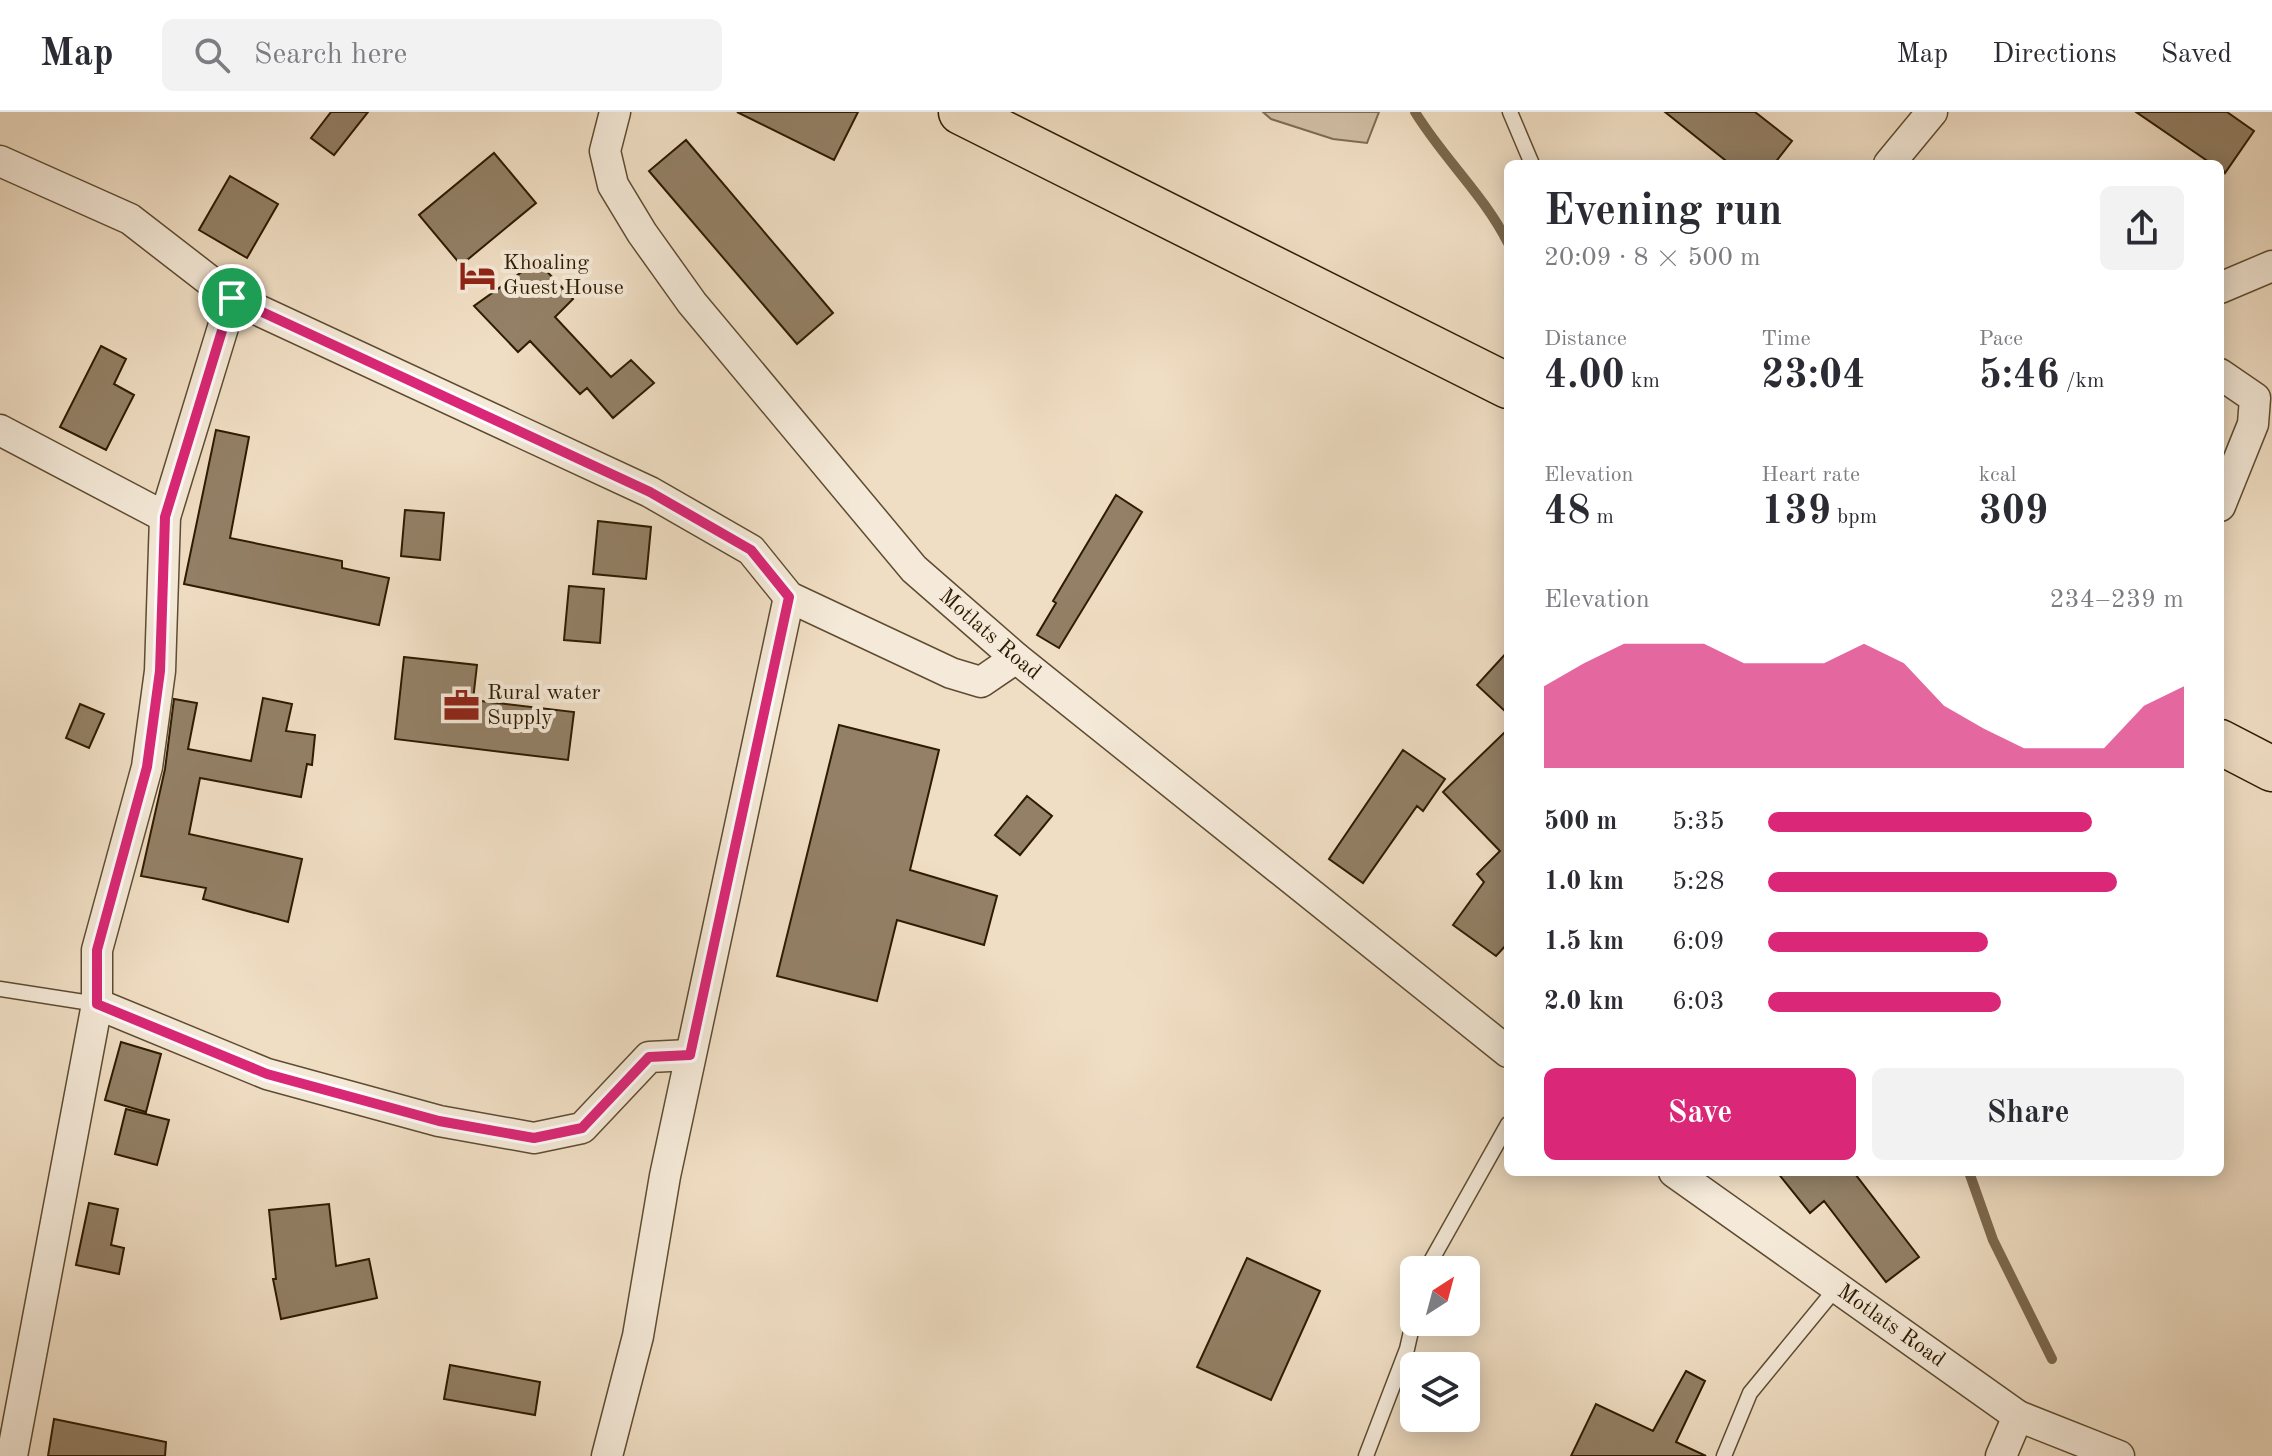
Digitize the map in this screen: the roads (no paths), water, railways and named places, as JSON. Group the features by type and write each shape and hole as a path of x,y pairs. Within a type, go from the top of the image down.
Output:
{"main road":[{"path":"961,112 1504,384"},
{"path":"2224,744 2272,769"}],"street":[{"name":"Motlats Road","path":"615,112 605,151 613,185 692,303 914,569 1016,658 1504,1049"},
{"path":"1892,160 1932,112"},
{"path":"0,161 130,219 232,298 650,492 751,550 789,597 951,673 981,682 1016,658"},
{"path":"2224,286 2272,266"},
{"path":"12,1456 97,1004 97,950 147,767 160,671 165,517 232,298"},
{"path":"2224,377 2255,398 2253,424 2224,496"},
{"path":"0,430 165,517"},
{"path":"607,1456 638,1336 690,1055 789,597"},
{"path":"97,1004 267,1074 439,1121 534,1138 582,1128 649,1057 690,1055"},
{"name":"Motlats Road","path":"1680,1176 2018,1416 2119,1456"},
{"path":"2001,1456 2018,1416"}],"lane":[{"path":"1510,112 1530,160"},
{"path":"0,989 97,1004"},
{"path":"1434,1256 1504,1131"},
{"path":"1724,1456 1750,1393 1838,1287"},
{"path":"1366,1456 1410,1336"}],"waterway":[{"path":"1415,112 1504,236"},
{"path":"1970,1176 1993,1240 2052,1359"}],"place":[{"name":"Khoaling Guest House","path":"477,276"},
{"name":"Rural water Supply","path":"461,706"}]}
